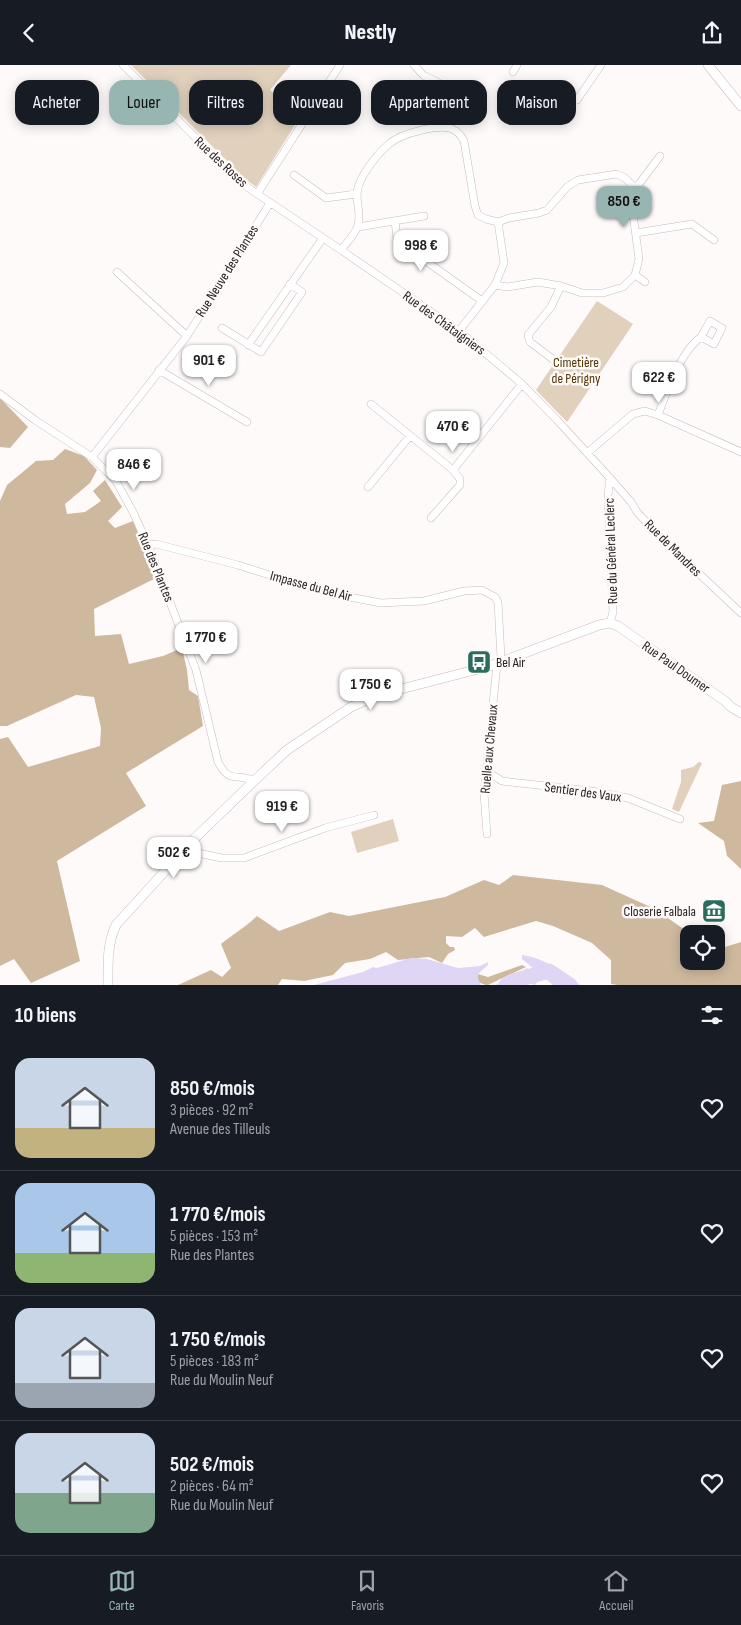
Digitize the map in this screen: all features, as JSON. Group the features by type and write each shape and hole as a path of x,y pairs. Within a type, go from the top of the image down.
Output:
{"street":[{"name":"Rue des Roses","path":"123,65 241,183 256,194"},
{"path":"256,194 340,65"},
{"path":"414,65 423,75 434,80"},
{"path":"577,100 601,65"},
{"path":"708,65 741,106"},
{"path":"341,250 358,227 359,213 356,194 361,178 389,143 408,133 445,127 459,133 464,141 474,206 478,215 498,222 547,210 567,187 578,179 617,175 625,178 635,194 633,214 639,259 635,275 623,287 603,293 582,293 538,282 507,287 495,285"},
{"path":"633,189 660,156"},
{"path":"294,175 326,198 356,194"},
{"name":"Rue des Châtaigniers","path":"256,194 459,331 522,385 610,477"},
{"name":"Rue Neuve des Plantes","path":"92,457 187,336 270,203"},
{"path":"358,227 424,216"},
{"path":"395,221 396,238 482,301"},
{"path":"459,331 495,285 504,263 498,222"},
{"path":"636,233 692,224 714,239"},
{"path":"248,345 323,238"},
{"path":"116,272 187,336"},
{"path":"635,275 644,282"},
{"path":"222,328 261,352 302,292 290,284"},
{"path":"554,360 530,342 528,335 551,307 560,286"},
{"path":"658,415 681,361 701,337"},
{"path":"159,370 247,422"},
{"path":"453,470 522,385"},
{"name":"Rue des Plantes","path":"0,395 92,457 116,481 133,511 148,545 196,670 218,762 224,773 233,777 248,778 254,781"},
{"path":"371,404 453,470 460,479 460,485 430,518"},
{"path":"587,453 633,414 645,411 741,452"},
{"path":"368,487 410,436"},
{"name":"Rue de Mandres","path":"610,477 631,501 637,512 660,537 741,613"},
{"name":"Rue du Général Leclerc","path":"610,477 608,495 613,612 610,623"},
{"name":"Impasse du Bel Air","path":"148,545 156,544 238,565 323,592 380,603 424,601 464,591 482,590 495,597 498,602 501,658 497,664"},
{"path":"108,985 108,949 110,936 116,925 188,847 287,750 351,707 378,695 442,680 497,664 600,625 610,623"},
{"name":"Rue Paul Doumer","path":"610,623 618,626 741,713"},
{"name":"Ruelle aux Chevaux","path":"487,834 484,793 497,664"},
{"name":"Sentier des Vaux","path":"486,771 502,781 592,791 628,798 680,819"},
{"path":"188,847 198,853 222,858 244,858 325,828 374,815"}],"green space":[{"path":"131,65 291,65 278,80 273,80 273,86 270,90 273,93 273,125 295,125 256,187 245,179 191,125 263,125 263,80 189,80 189,123 179,113 179,80 146,80"},
{"name":"Cimetière de Périgny","path":"597,301 633,324 567,422 536,390"},
{"path":"699,762 702,763 679,812 672,809 681,782 681,770 693,767"},
{"path":"393,819 399,841 357,853 351,832"}],"shaded area":[{"path":"0,398 28,427 10,448 0,447"},
{"path":"65,449 84,456 97,470 90,483 65,504 67,514 85,512 101,501 93,491 105,480 122,507 108,521 115,528 133,521 154,573 154,579 94,609 95,636 121,634 129,664 163,656 182,648 189,690 198,696 203,726 126,773 146,806 57,861 80,961 31,983 14,959 0,966 0,739 8,737 28,767 100,746 101,728 94,697 76,695 7,726 0,726 0,501 7,485 36,461 53,460"},
{"path":"741,781 741,869 727,856 724,841 698,823 714,821 722,785"},
{"path":"513,875 602,885 655,909 680,926 680,970 725,970 725,947 741,942 741,985 611,984 611,960 592,943 553,926 536,921 484,937 475,928 462,937 446,936 446,943 450,947 454,947 455,950 448,954 442,963 429,957 398,960 386,952 370,959 345,963 333,975 304,981 282,979 278,985 178,985 211,970 222,977 231,968 221,944 257,916 279,931 330,912 349,916 445,897 484,880 499,885"},
{"path":"522,955 546,962 580,985 553,985 522,959"},
{"path":"411,958 427,959 458,968 480,966 488,962 488,965 478,974 481,985 314,985 363,972 373,967 377,968"},
{"path":"522,965 526,967 488,985 479,982 468,971 488,977"},
{"path":"527,968 540,978 535,985 528,983 527,985 496,985"}],"waterway":[{"path":"506,985 513,981 549,971 570,985"}],"place":[{"name":"Bel Air","path":"479,662"},
{"name":"Closerie Falbala","path":"714,911"}]}
